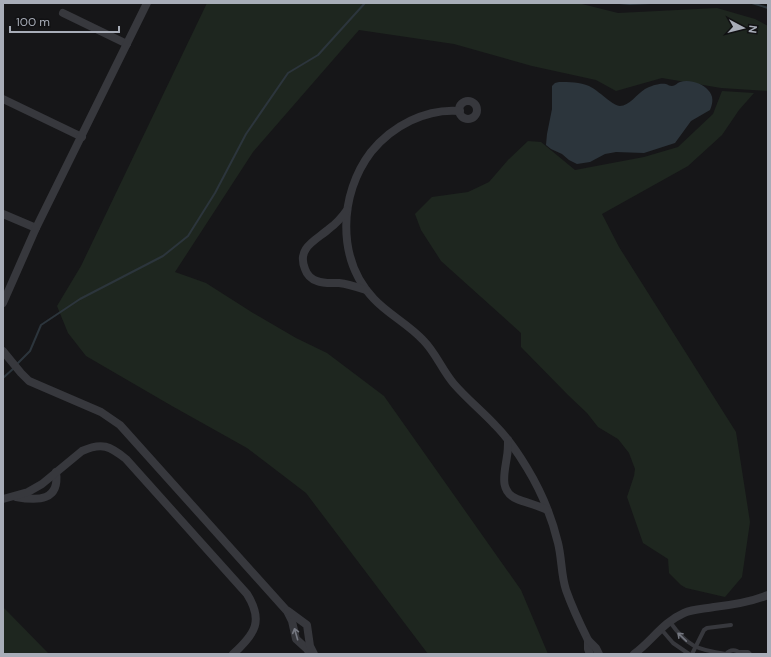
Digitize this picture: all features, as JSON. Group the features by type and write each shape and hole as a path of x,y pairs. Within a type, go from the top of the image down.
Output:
{"street":[{"path":"3,303 36,228 147,3"},
{"path":"64,13 127,44"},
{"path":"3,99 82,136"},
{"path":"460,110 431,113 405,123 385,138 369,156 356,176 347,210 346,234 353,267 358,280 366,290 385,309 414,330 431,349 453,383 497,426 528,469 541,494 558,544 566,590 588,640 596,648 599,654"},
{"path":"347,210 330,229 309,245 305,250 303,262 306,272 315,280 324,283 348,285 366,290"},
{"path":"3,214 36,228"},
{"path":"3,351 25,378 35,384 101,412 120,425 154,461 287,611 308,625 310,646 314,654"},
{"path":"508,440 503,479 507,490 510,495 547,510"},
{"path":"3,500 16,497 35,488 82,451 96,446 109,447 116,450 126,459 247,594 255,605 255,627 249,637 233,654"},
{"path":"16,497 31,500 46,498 53,492 56,485 56,472"},
{"path":"634,654 641,649 661,628 683,614 691,611 730,605 768,595"},
{"path":"287,611 292,621 296,639 310,654"},
{"path":"588,640 588,649 590,654"}],"lane":[{"path":"670,622 678,633 695,647 726,654 733,650 740,653 748,652 750,654"},
{"path":"692,654 704,630 707,628 731,625"},
{"path":"661,628 673,643 689,654"}],"shaded area":[{"path":"207,3 578,3 618,13 717,8 755,19 768,26 768,91 721,88 662,78 616,91 596,80 532,66 454,44 359,30 253,152 175,272 206,283 296,338 327,353 384,396 521,590 548,654 428,654 306,493 247,448 86,356 68,333 57,306 81,266"},
{"path":"691,81 702,85 708,90 712,97 712,102 710,110 691,121 675,143 644,153 616,152 605,154 590,162 577,164 546,145 552,109 552,86 559,82 571,82 589,86 613,103 620,106 627,104 645,89 652,86 666,84 674,86 680,82"},
{"path":"722,91 754,93 739,110 722,135 688,166 602,214 619,247 736,432 750,522 742,577 725,597 686,588 681,585 669,573 668,559 643,543 627,497 635,469 629,453 618,439 598,427 587,413 521,347 521,333 441,261 421,230 415,214 432,197 468,192 489,182 508,160 528,141 541,142 575,170 644,157 678,147 713,114"},
{"path":"3,607 49,654 3,654"}],"waterway":[{"path":"17,364 30,351 41,325 80,299 163,256 188,236 215,193 246,134 288,73 318,55 365,3"},
{"path":"619,3 650,3"},
{"path":"752,3 768,8"},
{"path":"3,378 14,368"}]}
